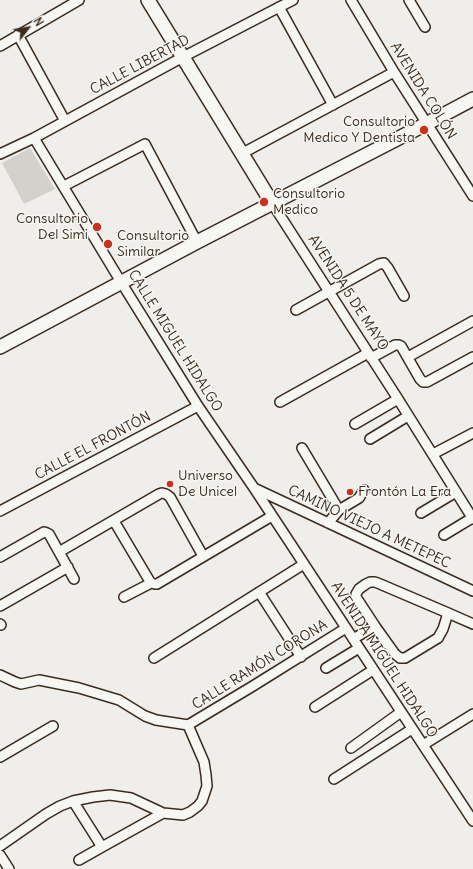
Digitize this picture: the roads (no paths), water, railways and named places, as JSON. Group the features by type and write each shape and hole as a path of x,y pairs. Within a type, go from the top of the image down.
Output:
{"main road":[{"name":"AVENIDA 5 DE MAYO","path":"148,0 272,203"},
{"path":"0,347 473,98"}],"street":[{"path":"0,46 79,0"},
{"name":"CALLE LIBERTAD","path":"0,154 34,138 183,57 293,0"},
{"name":"AVENIDA COLÓN","path":"351,0 426,124 473,196"},
{"path":"409,0 425,26"},
{"path":"279,7 333,105"},
{"path":"18,35 65,121"},
{"path":"241,154 394,72"},
{"name":"CALLE MIGUEL HIDALGO","path":"34,138 198,406 272,516"},
{"path":"64,186 144,144 197,242"},
{"name":"AVENIDA 5 DE MAYO","path":"272,203 473,519"},
{"path":"296,310 379,264 384,263 404,296"},
{"path":"408,357 473,320"},
{"path":"280,402 369,356 397,344 401,346 423,382 473,357"},
{"path":"355,424 398,399"},
{"name":"CALLE EL FRONTÓN","path":"0,510 198,406"},
{"path":"370,439 408,416"},
{"path":"433,454 473,433"},
{"path":"302,448 339,510"},
{"name":"CAMINO VIEJO A METEPEC","path":"254,488 473,591"},
{"path":"328,523 339,510 357,500 364,490"},
{"path":"421,513 456,492"},
{"path":"59,552 162,493 170,497 203,556"},
{"path":"124,598 203,556 272,516"},
{"name":"AVENIDA MIGUEL HIDALGO","path":"272,516 473,821"},
{"path":"444,535 473,519"},
{"path":"114,521 154,583"},
{"path":"0,557 44,532 49,534 74,579"},
{"path":"154,658 304,564"},
{"path":"0,606 68,567"},
{"path":"448,613 443,629 438,638 400,658 395,654 356,597 357,591 370,582 380,584 448,613 473,624"},
{"path":"259,592 301,657"},
{"path":"353,639 375,626"},
{"name":"CALLE RAMÓN CORONA","path":"188,725 346,628"},
{"path":"326,668 359,648"},
{"path":"315,707 373,670"},
{"path":"0,675 21,684 39,680 80,688 119,700 145,716 156,720 188,725 204,762 207,786 202,801 198,806 183,815 163,813 126,797 110,795 74,801 60,806 46,814 0,846"},
{"path":"351,748 401,712"},
{"path":"423,745 473,714"},
{"path":"0,757 54,726"},
{"path":"334,779 412,729"},
{"path":"74,801 102,847"},
{"path":"79,860 163,813"},
{"path":"0,855 9,869"}],"place":[{"name":"Consultorio Medico Y Dentista","path":"424,130"},
{"name":"Consultorio Medico","path":"264,202"},
{"name":"Consultorio Del Simi","path":"97,227"},
{"name":"Consultorio Similar","path":"108,244"},
{"name":"Universo De Unicel","path":"170,484"},
{"name":"Frontón La Era","path":"350,492"}]}
